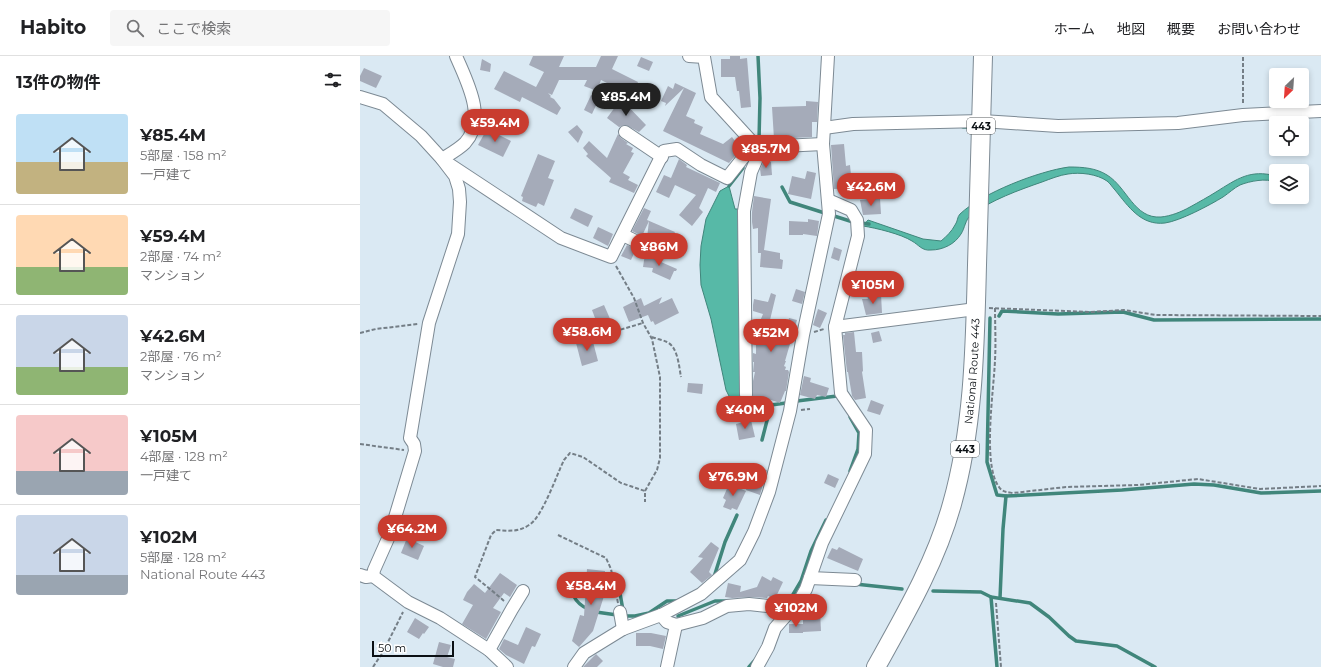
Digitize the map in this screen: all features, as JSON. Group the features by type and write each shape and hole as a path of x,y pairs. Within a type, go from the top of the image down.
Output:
{"highway":[{"name":"National Route 443","path":"876,667 923,582 938,546 952,505 964,453 972,398 983,56"}],"street":[{"path":"442,159 464,144 471,134 475,118 473,97 456,56"},
{"path":"689,56 704,57 711,97 758,145 823,144"},
{"path":"574,667 584,653 621,620 661,615 701,594 713,585 740,560 754,532 769,492 790,411 803,334 829,214 823,144 828,56"},
{"path":"360,97 383,104 421,136 455,176 459,189 460,202 458,234 429,322 410,438 414,444 415,451 390,534 374,570 373,576"},
{"path":"824,128 853,124 982,121 1058,126 1178,123 1243,115 1321,111"},
{"path":"625,132 662,157"},
{"path":"442,159 561,238 612,257 664,151 677,149 728,178 758,145"},
{"path":"746,395 744,211 751,172 758,145"},
{"path":"757,667 768,647 775,628 789,612 796,607 806,589 822,543 865,454 866,430 841,393 835,327 858,236 857,220 851,210 828,200"},
{"path":"623,235 658,252"},
{"path":"835,327 976,309"},
{"path":"360,575 366,577 373,576 408,602 440,618 489,650 507,667"},
{"path":"810,578 855,580"},
{"path":"489,650 523,591"},
{"path":"661,615 667,622 676,625 703,618 727,606 749,604 786,608 789,612"},
{"path":"667,667 676,625"}],"path":[{"path":"1243,56 1243,115"},
{"path":"612,257 634,298 643,323 651,337 660,377 660,458 656,470 645,490 645,502"},
{"path":"976,309 995,308 1090,312 1124,310 1156,315 1321,316"},
{"path":"995,308 995,359 989,450 992,472 999,487 1004,491 1013,492 1066,487 1138,485 1198,479 1260,489 1321,486"},
{"path":"360,333 376,329 429,322"},
{"path":"609,333 643,323"},
{"path":"803,334 835,327"},
{"path":"651,337 668,342 672,345 676,353 681,377"},
{"path":"360,444 415,451"},
{"path":"512,609 474,575 491,536 496,530 513,531 530,525 538,516 564,460 570,453 583,457 621,483 645,490"},
{"path":"558,535 606,558 611,569 621,620"},
{"path":"373,667 383,652 408,602"},
{"path":"996,603 1001,667"}],"shaded area":[{"path":"1079,167 1089,168 1103,173 1114,180 1137,208 1152,216 1161,217 1183,211 1244,176 1267,174 1269,174 1269,181 1253,181 1238,186 1223,197 1187,216 1171,222 1156,223 1136,214 1107,181 1093,175 1073,173 1052,178 1015,192 987,205 969,217 961,234 955,241 948,246 935,250 925,250 902,236 863,226 868,220 923,239 941,241 956,224 958,216 982,198 1027,178 1057,169"},
{"path":"729,186 735,209 741,209 744,402 730,398 726,390 711,319 701,285 701,246 706,219 720,191"}],"building":[{"path":"533,56 564,56 559,67 596,67 601,56 618,56 612,69 638,82 630,99 618,93 619,89 601,80 597,91 584,86 587,80 559,80 552,95 548,93 561,108 557,115 522,97 520,102 494,89 504,71 536,87 544,72 529,65"},
{"path":"730,56 740,56 740,59 747,58 751,107 741,108 739,91 737,91 735,77 721,77 721,59 730,59"},
{"path":"641,57 653,62 649,71 637,66"},
{"path":"482,59 491,64 490,72 480,70"},
{"path":"364,68 382,76 376,88 360,81 360,76"},
{"path":"675,83 696,93 686,116 695,120 694,123 703,127 700,134 723,144 732,137 741,149 729,163 663,131 684,88 665,106 666,103 661,101 668,86 673,89"},
{"path":"591,95 599,99 592,114 584,110"},
{"path":"621,99 646,125 639,132 626,125 619,127 607,118"},
{"path":"806,101 818,102 817,122 812,122 812,137 774,139 772,107 806,106"},
{"path":"577,125 583,132 578,143 568,132"},
{"path":"487,129 511,141 503,157 478,145"},
{"path":"618,134 628,143 626,144 633,148 631,152 634,153 623,173 630,177 628,180 638,185 634,193 609,182 611,178 586,156 588,154 583,148 589,141 607,158"},
{"path":"844,144 846,166 850,165 851,175 856,175 857,188 834,189 831,145"},
{"path":"538,154 555,161 548,178 554,180 544,206 538,203 536,207 522,201 523,197 521,196"},
{"path":"679,159 687,165 686,167 720,183 716,192 708,188 699,208 703,212 692,226 679,215 696,195 675,185 669,198 656,192 664,175 671,178"},
{"path":"771,162 772,175 761,176 760,169 763,163"},
{"path":"807,171 816,173 811,199 788,194 792,176 805,179"},
{"path":"754,196 771,199 764,250 780,253 780,259 783,260 782,269 760,267 761,253 758,253 758,228 753,229 752,222"},
{"path":"880,198 881,214 863,215 860,200"},
{"path":"575,208 593,216 588,227 570,218"},
{"path":"644,208 651,211 647,220 675,232 665,252 662,245 647,238 649,221 642,236 632,231"},
{"path":"808,219 819,221 817,236 803,234 789,235 789,221 808,222"},
{"path":"598,227 613,234 608,246 593,238"},
{"path":"627,245 636,249 631,260 621,256"},
{"path":"834,247 842,250 839,261 831,258"},
{"path":"645,254 655,259 662,258 661,262 677,269 674,271 670,280 652,272 653,268 643,267"},
{"path":"796,289 805,292 802,304 792,301"},
{"path":"771,293 776,295 770,320 788,322 789,318 797,320 785,361 785,370 788,370 789,372 786,391 780,403 753,396 753,381 755,372 753,372 753,353 756,354 756,331 763,314 753,311 754,299 768,302"},
{"path":"881,294 882,313 866,315 862,299 868,299 867,295"},
{"path":"662,297 659,304 672,298 679,313 655,325 653,321 651,322 648,315 629,322 623,307 641,298 644,306"},
{"path":"604,305 611,321 598,326 592,310"},
{"path":"818,309 827,313 820,328 813,325"},
{"path":"879,331 882,341 873,343 871,333"},
{"path":"854,332 856,352 862,352 862,372 866,398 855,400 852,396 847,372 843,335 845,335 845,333"},
{"path":"592,338 598,361 582,366 576,343"},
{"path":"804,376 811,378 810,382 829,388 826,397 817,395 815,399 800,395"},
{"path":"688,383 703,384 702,394 687,392"},
{"path":"871,400 884,405 880,415 867,411"},
{"path":"751,420 755,437 739,440 736,424"},
{"path":"762,469 767,470 760,495 746,490 750,478 758,481"},
{"path":"828,474 839,479 835,488 824,483"},
{"path":"729,484 746,491 737,510 732,508 731,510 723,507 726,500 723,498"},
{"path":"407,538 424,546 418,560 401,553"},
{"path":"711,542 719,548 709,572 712,575 702,583 690,572 703,558 698,557"},
{"path":"839,547 863,559 858,571 827,558 832,548 837,550"},
{"path":"587,569 605,571 604,596 593,631 579,647 572,641 580,615 584,616"},
{"path":"500,573 517,585 510,597 504,593 493,608 501,612 486,639 462,624 473,605 463,600 467,592 474,584 485,593"},
{"path":"762,576 771,581 773,577 783,582 775,599 768,596 767,598 725,597 728,583 741,586 740,592 757,587"},
{"path":"803,610 820,610 821,631 803,632"},
{"path":"415,618 429,627 419,639 407,632"},
{"path":"789,624 803,624 803,633 789,633"},
{"path":"526,627 541,634 535,647 532,646 524,664 506,655 499,649 504,639 518,645"},
{"path":"636,633 651,633 666,636 663,649 650,646 636,646"},
{"path":"439,642 451,645 447,657 455,659 453,667 443,667 433,664"},
{"path":"596,654 603,661 597,667 583,667"}],"waterway":[{"path":"758,56 760,98 759,140"},
{"path":"963,127 971,127"},
{"path":"729,186 743,168"},
{"path":"782,187 790,202 853,222 869,224"},
{"path":"999,316 1002,311 1058,314 1123,312 1154,320 1321,319"},
{"path":"990,318 987,462 997,495 1006,496 1122,490 1194,484 1214,485 1261,493 1321,491"},
{"path":"797,401 837,396"},
{"path":"744,402 771,405 786,403"},
{"path":"762,440 771,405"},
{"path":"850,417 859,433 858,449 850,471"},
{"path":"1000,598 1006,496"},
{"path":"714,577 725,542 737,515"},
{"path":"784,604 788,603 801,581 811,551 826,520"},
{"path":"569,575 575,599 588,609"},
{"path":"617,576 624,616 635,616 649,613 667,601 679,601"},
{"path":"855,584 902,589"},
{"path":"933,591 981,592 991,597 1030,603 1049,617 1076,641 1117,646 1155,667"},
{"path":"991,597 997,667"},
{"path":"678,616 715,601 728,601"},
{"path":"596,612 617,615"},
{"path":"749,667 756,659"}]}
